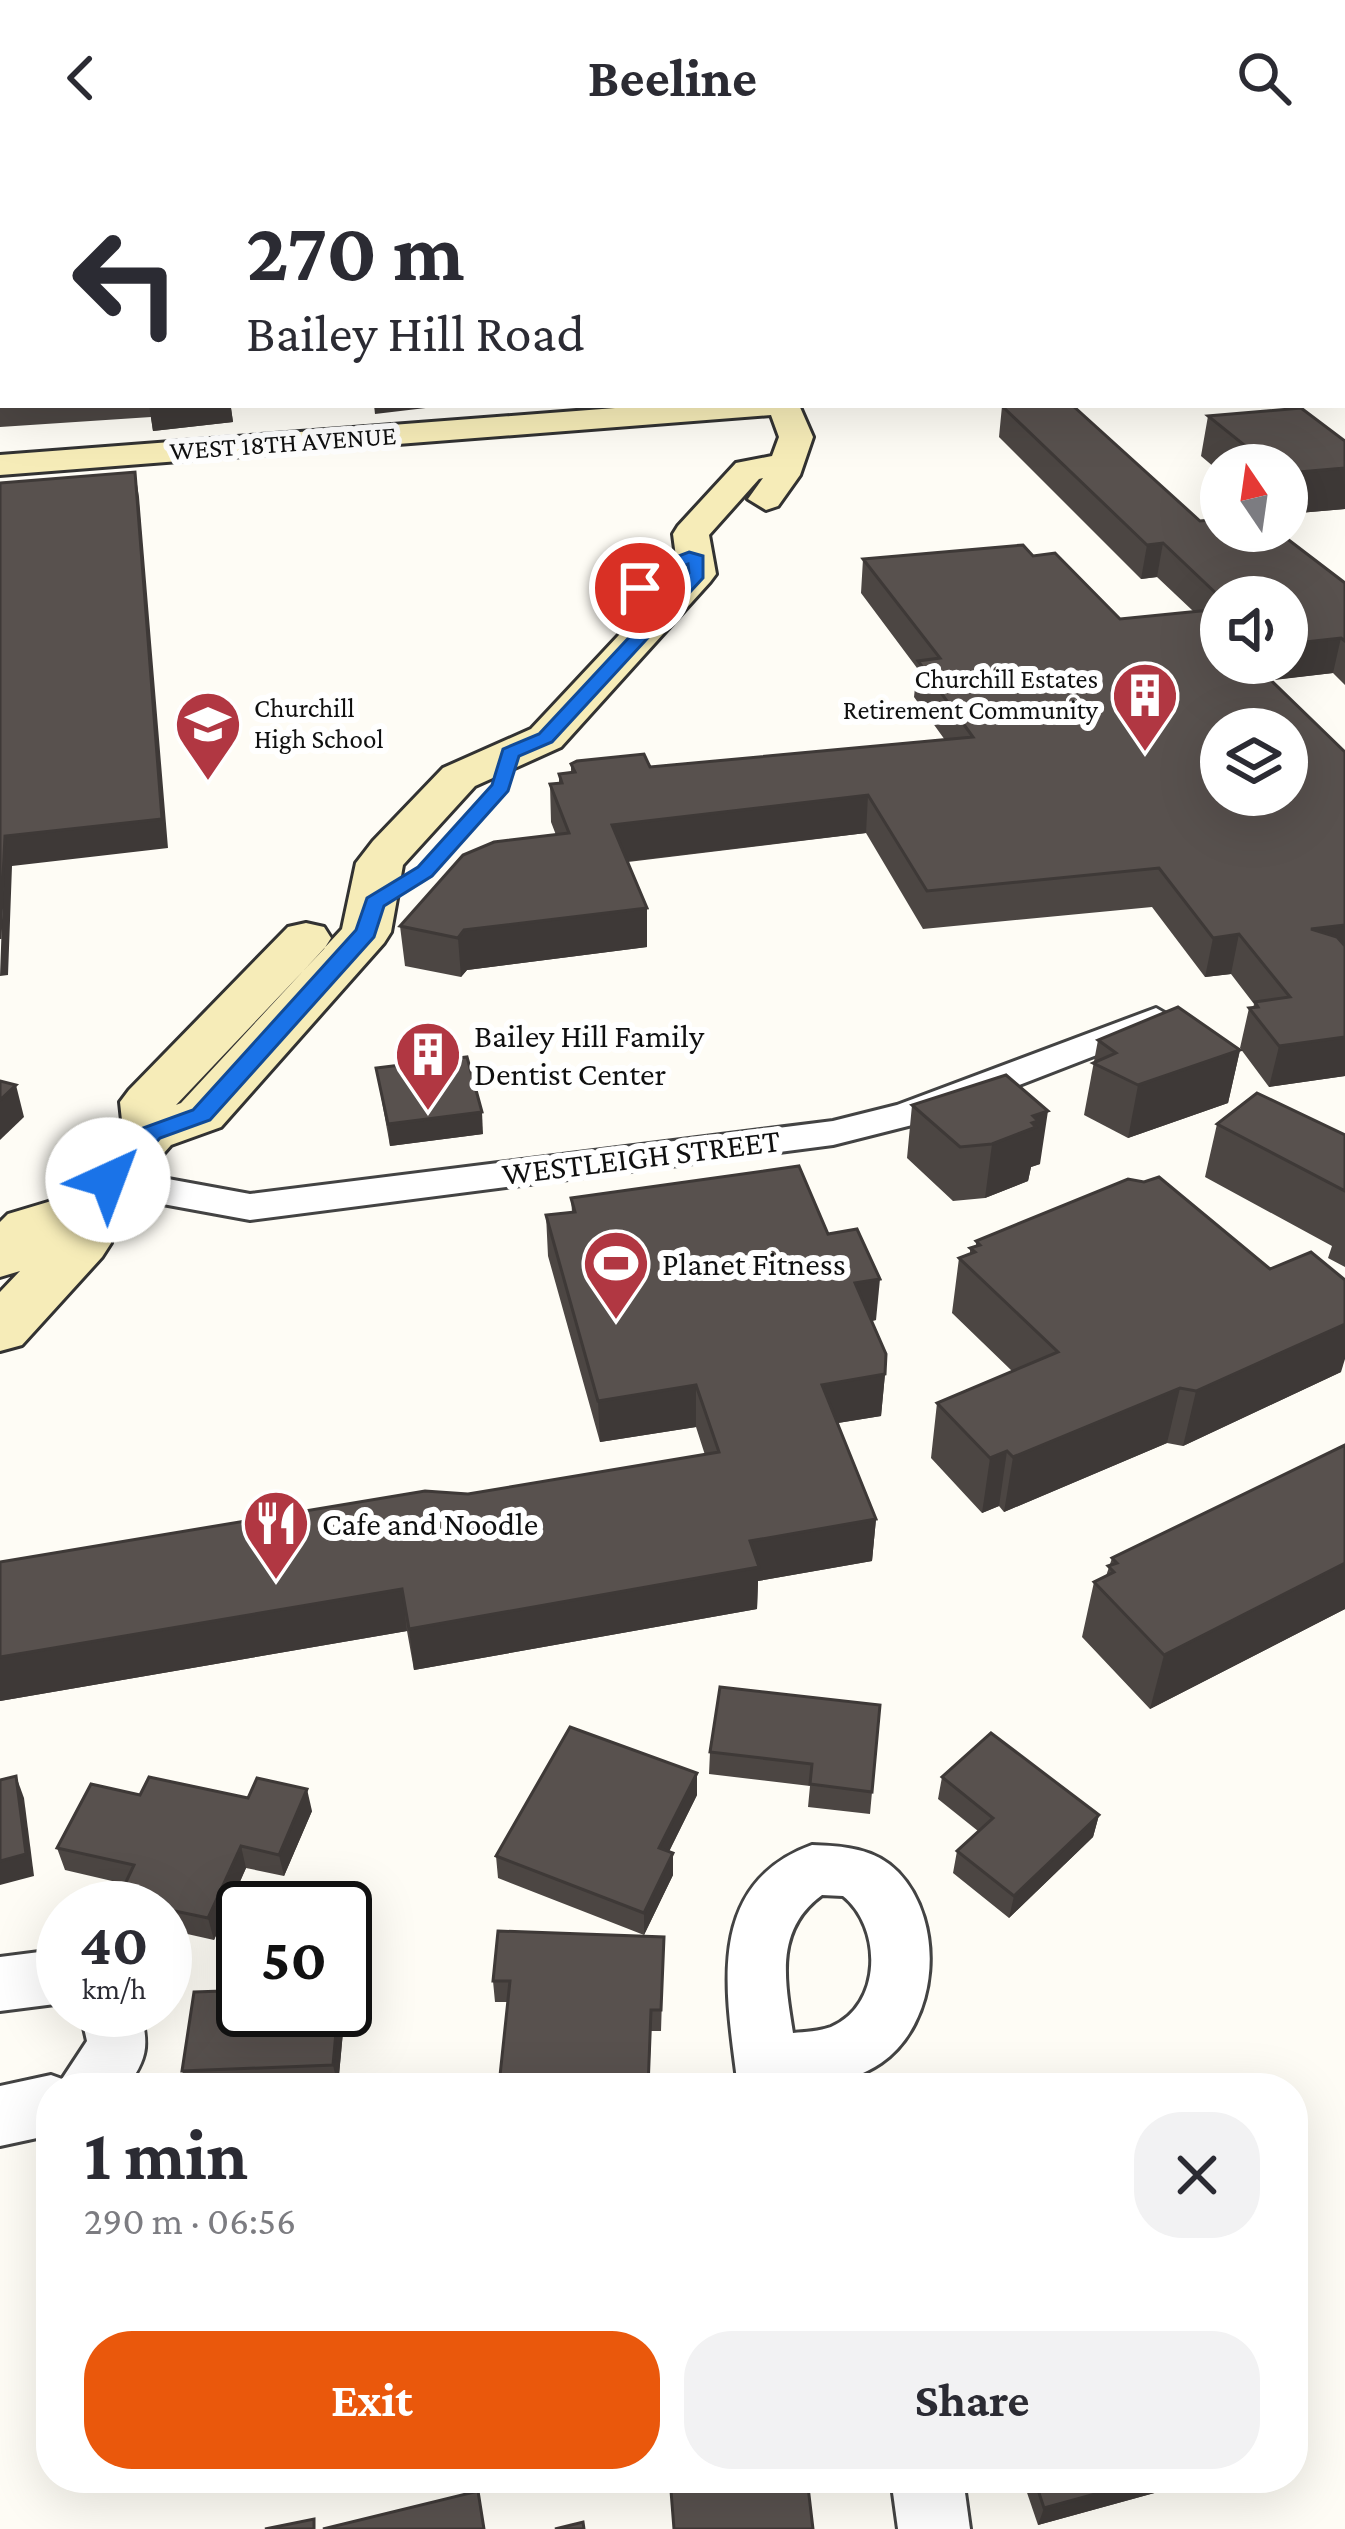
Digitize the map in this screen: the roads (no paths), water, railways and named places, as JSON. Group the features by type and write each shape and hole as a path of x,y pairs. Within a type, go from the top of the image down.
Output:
{"main road":[{"name":"WEST 18TH AVENUE","path":"0,465 743,408"},
{"path":"0,1257 29,1227 93,1196 152,1133 201,1115 366,932 375,902 425,872 501,787 510,753 505,730 657,570 728,541 768,496 796,437 783,408"},
{"path":"0,1330 81,1243 93,1196"}],"street":[{"name":"WESTLEIGH STREET","path":"93,1196 250,1207 833,1133 910,1114 1159,1017"},
{"path":"0,1984 36,1979"},
{"path":"100,2073 119,2048 116,2037"},
{"path":"0,2116 36,2108"},
{"path":"929,2493 934,2529"}],"place":[{"name":"Churchill Estates Retirement Community","path":"1145,754"},
{"name":"Churchill High School","path":"208,783"},
{"name":"Bailey Hill Family Dentist Center","path":"428,1113"},
{"name":"Planet Fitness","path":"616,1322"},
{"name":"Cafe and Noodle","path":"276,1582"}]}
